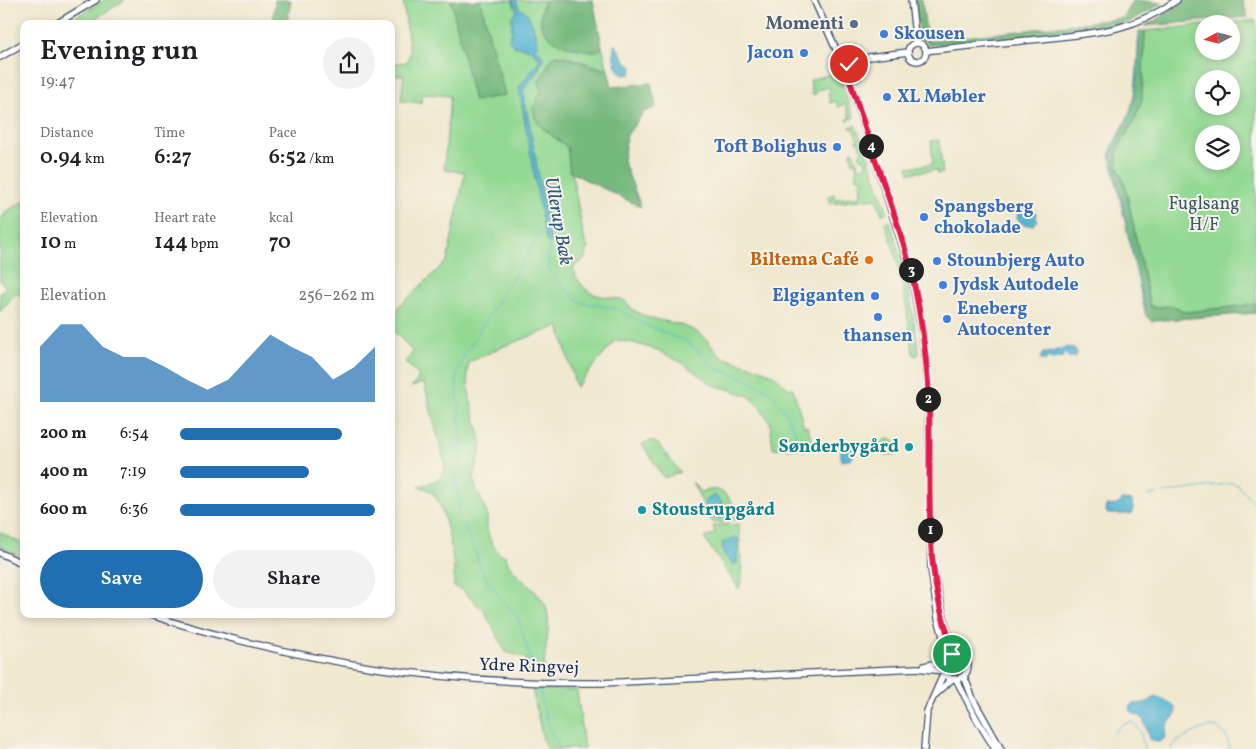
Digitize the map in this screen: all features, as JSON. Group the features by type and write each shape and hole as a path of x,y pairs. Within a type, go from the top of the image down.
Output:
{"street":[{"path":"63,20 96,0"},
{"path":"814,0 844,65 906,250 916,292 924,346 928,384 931,554 934,594 946,657 942,665 944,672 926,717 924,749"},
{"path":"911,0 916,43"},
{"path":"926,51 1105,32 1139,22 1157,14 1177,0"},
{"path":"916,43 922,45 926,51 925,56 919,62 910,58 908,52 911,45 916,43"},
{"path":"0,57 20,45"},
{"path":"844,65 869,57 908,52"},
{"path":"0,553 20,562"},
{"path":"931,554 940,602 955,653"},
{"name":"Ydre Ringvej","path":"160,618 237,641 312,658 397,672 489,681 560,684 917,668 938,663 946,657"},
{"path":"934,696 954,679 964,676 968,669 967,661 963,655 955,653 946,657"},
{"name":"Ydre Ringvej","path":"917,668 944,672"},
{"path":"944,672 954,679 995,749"},
{"path":"964,676 973,700 1001,749"}],"green space":[{"path":"105,0 125,0 92,20 71,20"},
{"path":"275,0 291,0 288,20 273,20"},
{"path":"403,0 451,0 474,101 505,95 487,32 484,12 479,0 544,0 540,21 542,27 553,39 577,49 594,50 602,46 608,70 561,55 553,56 539,81 541,91 534,106 538,123 541,127 567,147 584,238 588,248 584,259 574,265 575,276 590,292 599,296 622,300 642,315 678,324 693,330 704,337 723,357 758,368 774,376 787,388 793,388 804,427 807,426 815,448 773,448 770,422 749,396 711,384 681,362 657,350 634,343 616,340 576,387 559,326 507,345 469,362 467,373 470,399 482,444 473,480 487,514 487,530 491,542 499,554 506,556 508,564 543,601 548,617 544,671 527,676 526,658 506,652 484,611 462,590 453,586 454,567 443,513 433,494 419,487 440,477 445,465 424,383 411,387 419,376 405,362 413,352 395,332 395,310 447,261 465,172 444,170 450,96 422,94 421,103 401,101 404,75 395,75 395,64 407,62 410,52"},
{"path":"451,0 480,1 505,95 474,101"},
{"path":"544,0 593,0 602,46 600,50 582,50 564,45 551,38 541,24"},
{"path":"915,0 922,0 927,41 1123,18 1134,0 1163,3 1129,22 1101,29 929,45 920,38"},
{"path":"1186,0 1242,0 1248,17 1240,18 1240,15 1195,15 1195,22 1144,26"},
{"name":"Fuglsang H/F","path":"1256,20 1256,304 1188,312 1173,306 1150,306 1125,185 1118,168 1117,155 1119,147 1135,119 1142,99 1145,31 1195,26 1195,60 1240,60 1240,22"},
{"path":"1139,31 1145,31 1142,99 1135,119 1119,147 1117,155 1118,168 1125,185 1150,306 1173,306 1188,312 1256,304 1256,313 1151,321 1146,316 1110,154 1131,108 1136,80"},
{"path":"556,55 608,70 612,87 651,83 656,107 644,112 627,135 623,160 641,207 570,172 567,147 541,127 535,117 533,108 541,91 539,81 553,56"},
{"path":"835,74 841,81 854,117 848,121 850,118 845,104 838,107 836,101 830,103 829,87 816,91 816,94 812,95 810,80"},
{"path":"855,125 863,142 887,211 884,214 882,214 876,198 829,204 831,200 826,197 834,194 835,199 861,196 861,177 857,178 857,167 855,162 852,163 851,152 853,151 859,168 866,165 864,158 861,159 859,154 862,152 858,141 855,141 858,140 853,128 850,128"},
{"path":"939,140 943,173 938,174 937,170 909,173 908,167 933,164 931,141"},
{"path":"20,203 20,296 16,293 0,312 0,293 6,287 0,281 0,220 7,211"},
{"path":"888,221 891,223 908,285 919,354 916,356 913,354 899,271 885,223"},
{"path":"887,439 898,443 896,454 886,455 879,451 878,444"},
{"path":"650,441 657,443 680,472 664,478 642,444"},
{"path":"692,482 702,492 716,490 722,492 742,518 721,523 712,522"},
{"path":"739,524 742,578 739,589 704,538 715,534 713,526"},
{"path":"0,532 20,543 20,556 0,546"},
{"path":"532,689 577,690 584,749 547,749 544,744"}],"water":[{"path":"512,0 516,0 519,8 526,12 529,17 539,44 535,49 542,54 543,58 538,70 523,90 551,243 547,242 543,226 519,88 540,59 530,49 514,46 509,40 512,31 512,16 517,11"},
{"path":"615,44 627,63 632,67 631,74 623,75 616,66 614,58"},
{"path":"1029,206 1036,213 1037,221 1033,225 1024,225 1017,219 1018,211 1022,207"},
{"path":"1067,347 1076,350 1076,357 1068,357 1065,353 1063,357 1051,359 1049,357 1044,361 1040,358 1043,353"},
{"path":"841,444 852,445 853,456 851,460 841,461"},
{"path":"715,495 723,504 720,510 725,515 721,519 714,517 705,504 705,501"},
{"path":"1122,500 1132,501 1133,509 1131,514 1108,514 1105,509 1106,506 1117,505"},
{"path":"736,537 738,539 737,563 733,564 724,555 722,543"},
{"path":"1156,697 1173,705 1176,711 1167,726 1165,738 1159,742 1149,739 1143,720 1130,709 1132,704 1145,703"}],"waterway":[{"path":"1139,32 1140,60 1134,108 1114,146 1112,161 1119,184 1136,271 1147,308"},
{"path":"461,514 455,477 462,470 456,379 463,357 544,228"},
{"name":"Ullerup Bæk","path":"549,241 548,267 574,298 583,303 614,308 652,328 688,342 716,369 740,376 772,393 781,405 801,443"},
{"path":"1163,493 1233,483 1256,505"},
{"path":"1148,496 1157,494"},
{"path":"464,524 485,578 519,620 521,628"},
{"path":"522,632 535,674"},
{"path":"539,691 550,731 557,741 559,749"},
{"path":"1112,734 1123,724 1132,722 1140,731 1144,749"},
{"path":"1171,749 1175,743 1207,727 1214,727 1224,733 1230,749"}],"place":[{"name":"Momenti","path":"854,24"},
{"name":"Skousen","path":"884,34"},
{"name":"Jacon","path":"804,53"},
{"name":"XL Møbler","path":"887,97"},
{"name":"Toft Bolighus","path":"837,147"},
{"name":"Spangsberg chokolade","path":"924,217"},
{"name":"Biltema Café","path":"869,260"},
{"name":"Stounbjerg Auto","path":"937,261"},
{"name":"Jydsk Autodele","path":"943,285"},
{"name":"Elgiganten","path":"875,296"},
{"name":"thansen","path":"878,317"},
{"name":"Eneberg Autocenter","path":"947,319"},
{"name":"Sønderbygård","path":"909,447"},
{"name":"Stoustrupgård","path":"642,510"}],"route":[{"path":"849,64 844,65 906,250 916,292 928,384 931,554 940,602 955,653 952,654"}]}
